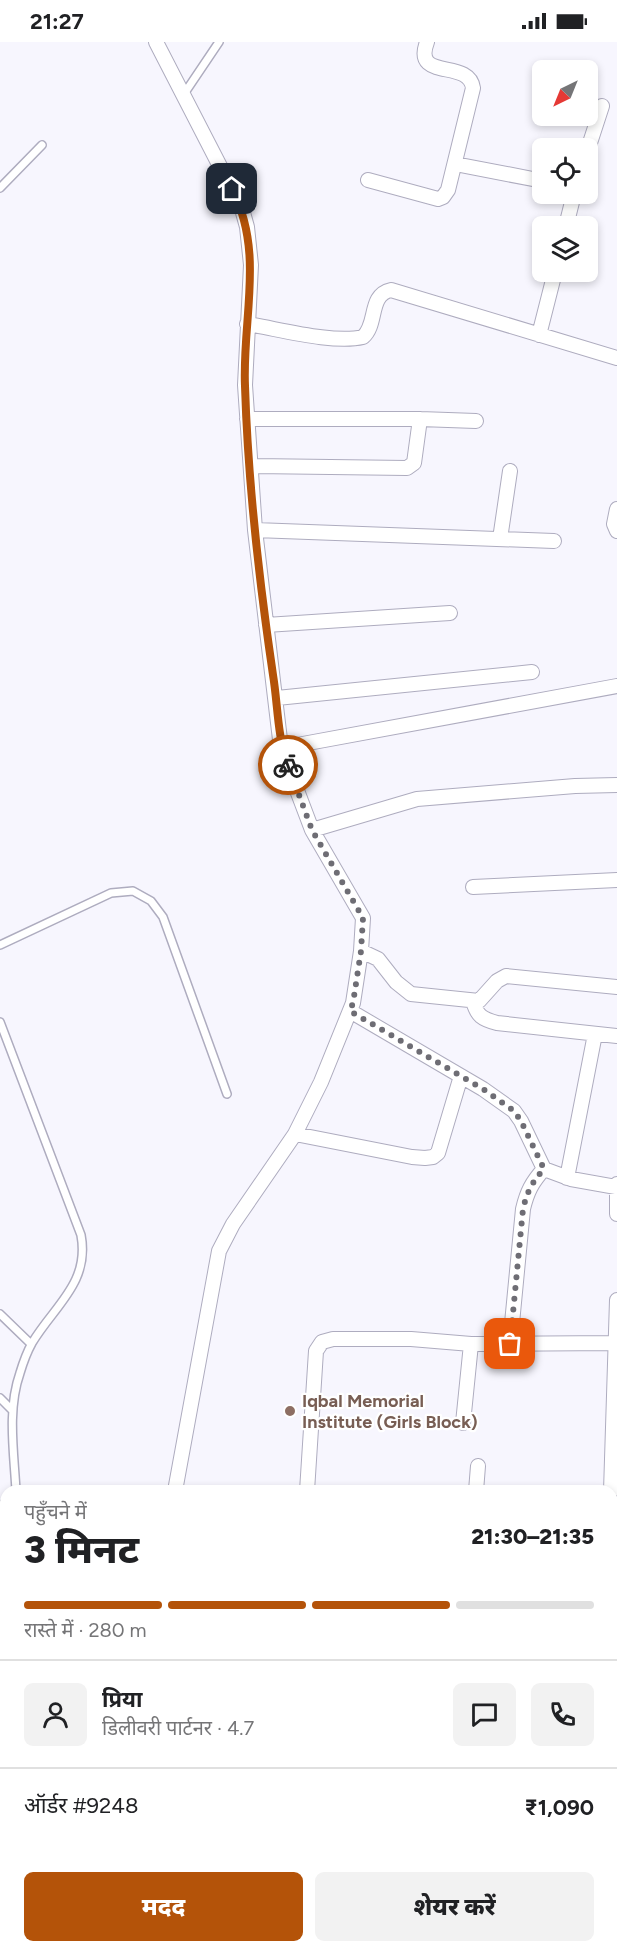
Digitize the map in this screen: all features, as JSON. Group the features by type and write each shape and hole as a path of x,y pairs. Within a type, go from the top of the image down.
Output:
{"street":[{"path":"156,42 245,218 251,265 244,385 255,530 277,698 281,748 312,830 363,918 361,951 353,1003 321,1082 295,1134 233,1224 219,1251 176,1485"},
{"path":"368,180 438,199 443,197 448,190 473,88 472,82 463,73 427,63 424,56 427,42"},
{"path":"592,138 602,106"},
{"path":"455,164 532,179"},
{"path":"539,335 552,282"},
{"path":"247,324 316,336 363,338 371,326 379,296 391,290 617,358"},
{"path":"247,419 476,421"},
{"path":"250,466 407,468 414,462 420,419"},
{"path":"500,539 510,471"},
{"path":"617,509 614,524 617,531"},
{"path":"255,530 554,542"},
{"path":"266,625 450,613"},
{"path":"277,698 532,672"},
{"path":"281,748 617,686"},
{"path":"312,830 417,799 575,786 617,785"},
{"path":"473,887 617,880"},
{"path":"361,951 378,959 396,982 411,994 479,1001 497,981 506,976 617,987"},
{"path":"473,1001 477,1014 481,1018 497,1023 617,1036"},
{"path":"350,1011 483,1089 514,1111 544,1169 567,1178 616,1185 617,1214"},
{"path":"567,1178 595,1034"},
{"path":"295,1134 412,1157 433,1157 438,1153 461,1076"},
{"path":"510,1344 523,1209 527,1191 544,1169"},
{"path":"611,1485 617,1300"},
{"path":"307,1485 316,1351 320,1344 333,1339 411,1339 471,1344 615,1343"},
{"path":"463,1423 471,1344"},
{"path":"476,1485 478,1466"}],"lane":[{"path":"184,94 219,42"},
{"path":"0,188 42,145"},
{"path":"0,945 111,893 133,891 151,901 163,917 226,1094"},
{"path":"0,1022 83,1245 83,1259 75,1282 31,1344 19,1375 12,1410 16,1485"},
{"path":"0,1314 31,1344"},
{"path":"0,1398 12,1410"}],"way so far":[{"path":"288,765 312,830 363,918 361,951 350,1011 483,1089 514,1111 544,1169 527,1191 523,1209 510,1344"}],"place":[{"name":"Iqbal Memorial Institute (Girls Block)","path":"290,1411"}],"route":[{"path":"232,189 242,209 250,244 251,265 244,385 264,613 277,698 281,748 288,765"}]}
